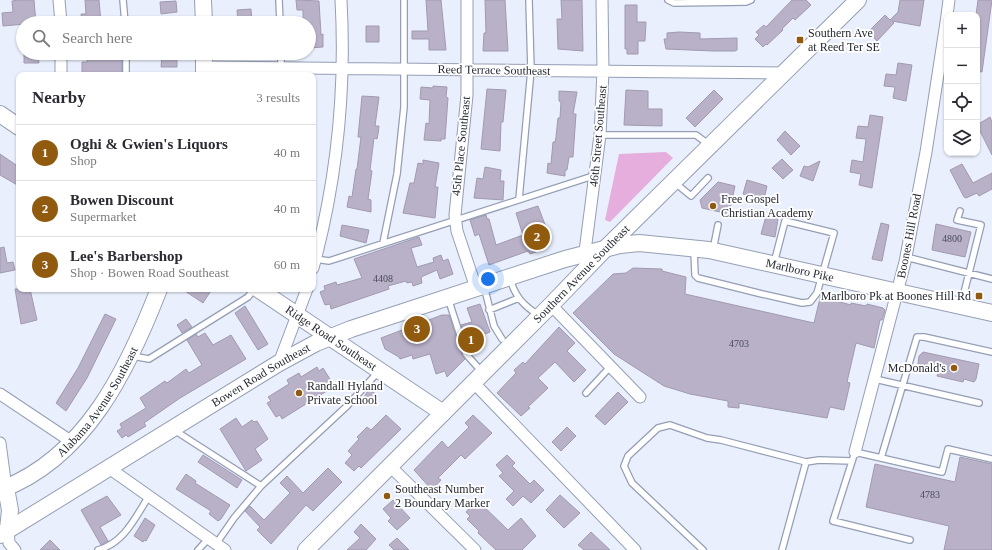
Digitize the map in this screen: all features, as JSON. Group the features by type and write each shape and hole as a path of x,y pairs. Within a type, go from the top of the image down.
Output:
{"main road":[{"path":"202,0 203,16"},
{"name":"Southern Avenue Southeast","path":"310,549 390,466 546,311 583,271 858,0"},
{"path":"0,114 16,125"},
{"name":"Marlboro Pike","path":"606,248 639,244 713,251 774,263 992,313"},
{"name":"Bowen Road Southeast","path":"4,532 279,363 330,338 510,277 606,248"},
{"name":"Alabama Avenue Southeast","path":"3,489 28,477 72,442 95,415 130,355 158,292"},
{"name":"Ridge Road Southeast","path":"262,292 443,413"},
{"path":"3,489 10,510 4,532"}],"street":[{"path":"59,0 60,16"},
{"path":"316,254 330,192 336,156 343,68 341,0"},
{"name":"45th Place Southeast","path":"467,0 468,70 465,126 455,204 455,220 480,287"},
{"name":"46th Street Southeast","path":"583,271 600,135 603,71 602,0"},
{"name":"Boones Hill Road","path":"948,12 950,0"},
{"name":"Boones Hill Road","path":"854,457 906,257 926,152 944,35"},
{"path":"61,60 61,72"},
{"name":"Reed Terrace Southeast","path":"204,65 282,71 343,68 405,68 784,73"},
{"path":"279,363 305,292"},
{"path":"546,311 610,367 640,397"},
{"path":"479,378 635,550"},
{"path":"0,394 72,442"},
{"path":"0,443 3,489"},
{"path":"390,466 475,550"},
{"path":"109,468 217,544"},
{"path":"4,532 9,543 15,550"}],"lane":[{"path":"123,0 124,16"},
{"path":"279,0 280,16"},
{"path":"383,244 398,174 404,107 404,0"},
{"path":"519,200 531,70 529,0"},
{"path":"668,0 674,3 746,2 751,0"},
{"path":"126,60 126,72"},
{"path":"281,60 282,71"},
{"path":"600,135 696,135 711,146"},
{"path":"316,263 329,261 383,244 596,174"},
{"path":"674,182 691,196 708,178"},
{"path":"960,211 957,220 981,225 970,274 961,305"},
{"path":"694,248 695,275 698,278 802,303 810,302 815,298 834,232 785,221 774,263"},
{"path":"713,251 718,225"},
{"path":"906,257 992,279"},
{"path":"510,277 514,292 527,308 546,311"},
{"path":"480,287 494,326 502,338"},
{"path":"130,355 149,359 248,297 252,292"},
{"path":"448,298 466,354 479,378"},
{"path":"489,310 519,298"},
{"path":"881,458 917,338 924,337 992,352"},
{"path":"586,393 610,367"},
{"path":"198,550 217,544 234,518 261,486 347,406 380,371"},
{"path":"875,379 979,403"},
{"path":"703,550 632,483 626,474 624,466 628,456 658,428 670,425 707,438 806,462 854,457 881,458 942,472 948,449 992,459"},
{"path":"172,429 261,486"},
{"path":"854,457 833,521 910,540"},
{"path":"782,550 806,462"},
{"path":"98,550 110,549 124,535 149,496"}],"shaded area":[{"path":"666,152 673,158 610,222 605,220 619,154"}],"building":[{"path":"34,0 35,16 16,16 16,25 3,26 2,13 13,12 12,1"},
{"path":"85,0 99,0 100,16 81,16 81,14 86,14"},
{"path":"296,0 319,1 323,47 316,48 316,16 303,16 303,10 297,10"},
{"path":"426,0 441,0 446,50 429,50 429,39 412,39 412,31 428,31"},
{"path":"485,0 505,0 508,51 483,51 484,33 486,33"},
{"path":"561,0 582,0 583,51 558,49 557,19 562,19"},
{"path":"792,0 806,0 811,5 795,20 793,18 782,29 783,30 763,47 755,39 759,35 756,32 764,25 766,27"},
{"path":"900,0 924,0 920,26 892,21 894,23 877,41 868,32 885,15 890,20 898,12"},
{"path":"978,0 992,0 982,72 980,72 980,12 976,12"},
{"path":"176,1 177,12 161,14 160,2"},
{"path":"625,5 637,5 637,22 646,22 645,41 638,41 638,54 627,54 627,49 625,49"},
{"path":"251,9 252,16 237,16 237,10"},
{"path":"366,26 379,26 379,42 366,42"},
{"path":"667,33 700,33 700,39 737,38 737,50 713,51 666,49 664,39 667,39"},
{"path":"24,60 39,60 39,63 24,63"},
{"path":"87,60 122,60 122,72 82,72 82,62 87,62"},
{"path":"162,60 177,60 177,67 161,67"},
{"path":"898,63 912,65 906,101 893,98 895,87 884,86 886,74 896,75"},
{"path":"433,86 447,87 446,97 448,98 445,139 441,139 441,141 424,140 426,123 429,124 430,100 420,99 421,87 433,88"},
{"path":"487,89 506,90 503,122 501,122 500,151 481,149"},
{"path":"626,90 648,91 648,109 662,109 662,126 624,125"},
{"path":"714,90 723,99 695,127 686,118"},
{"path":"559,91 577,92 573,114 576,114 573,157 569,157 567,170 565,170 565,176 547,173 548,163 551,164 553,142 555,142 558,118 560,118 561,102 559,101"},
{"path":"362,96 379,97 375,126 379,126 377,139 374,138 370,170 372,171 368,199 371,200 371,212 347,207 349,196 352,197 357,169 361,137 358,137"},
{"path":"870,115 883,117 872,188 859,185 861,174 850,172 852,160 863,162 866,139 856,138 858,126 868,127"},
{"path":"990,117 992,122 992,155 980,131 980,123"},
{"path":"785,131 800,146 791,155 777,140"},
{"path":"0,154 16,165 16,184 0,175"},
{"path":"782,159 793,170 783,179 772,168"},
{"path":"423,160 439,163 435,187 438,187 435,218 403,213 410,183 414,183 418,163 423,164"},
{"path":"820,161 813,181 800,176 804,166 808,167"},
{"path":"962,164 973,183 992,173 992,189 979,196 977,193 966,198 964,197 950,170"},
{"path":"485,167 501,170 500,181 504,181 503,200 474,198 477,178 483,179"},
{"path":"747,180 767,186 764,199 743,194"},
{"path":"718,182 735,186 729,214 702,208 700,200"},
{"path":"538,206 547,230 540,233 544,245 542,250 530,254 528,251 489,265 479,234 475,236 470,220 486,215 487,219 489,219 496,245 523,235 516,213"},
{"path":"766,216 778,219 775,237 761,234"},
{"path":"881,223 889,225 882,261 872,259"},
{"path":"936,224 971,232 965,257 932,250"},
{"path":"342,225 369,230 366,243 340,236"},
{"path":"419,237 422,245 411,248 417,267 434,262 433,258 441,255 443,261 448,259 453,274 440,279 437,270 421,277 422,283 413,286 412,282 407,283 406,281 388,286 389,289 331,309 330,304 325,305 320,292 325,290 324,286 336,282 337,285 362,278 354,259"},
{"path":"4,247 7,263 13,262 15,270 0,273 0,248"},
{"path":"633,268 662,269 662,271 686,277 685,294 814,323 821,294 830,296 829,299 851,305 851,303 866,306 867,304 883,308 885,310 882,320 880,320 874,348 856,343 847,382 850,383 844,410 830,407 827,418 739,403 739,408 728,407 728,401 690,394 664,386 614,354 573,313 613,274 626,273"},
{"path":"15,289 16,292 31,292 37,320 21,324"},
{"path":"186,292 210,292 203,303"},
{"path":"480,304 490,332 477,337 479,345 471,353 461,325 472,322 467,308"},
{"path":"245,306 268,344 258,350 235,313"},
{"path":"105,314 116,319 87,378 66,411 56,403 78,368"},
{"path":"442,315 449,315 462,355 465,359 447,377 445,371 436,374 430,354 413,359 412,355 400,359 385,349 381,338"},
{"path":"186,319 192,327 182,333 177,325"},
{"path":"559,327 575,343 567,351 586,370 574,382 555,362 538,378 548,388 528,407 530,408 521,416 497,393 516,373 514,370 523,362 525,364"},
{"path":"205,333 213,345 231,335 246,359 180,398 144,423 146,426 128,437 126,435 122,438 117,431 122,428 120,424 146,408 140,398 165,381 167,383 186,369 189,373 202,365 187,340 196,334 198,337"},
{"name":"McDonald's","path":"923,352 979,364 976,379 974,382 964,379 963,382 937,376 938,373 929,371 930,365 918,364 919,356"},
{"name":"Randall Hyland Private School","path":"317,367 319,371 323,368 332,382 328,385 330,389 282,419 280,415 276,417 267,403 271,401 268,397 289,384 287,380 299,373 301,377"},
{"path":"369,389 377,395 372,402 364,397"},
{"path":"618,392 628,402 605,425 595,416"},
{"path":"386,415 401,429 361,468 359,466 354,471 345,463 352,455 348,451 359,439 357,437 367,427 371,430"},
{"path":"473,415 492,433 465,459 461,455 438,478 441,480 432,490 414,470 442,441 448,448 469,427 465,423"},
{"path":"236,418 242,427 252,420 254,422 257,421 268,439 255,449 262,460 246,471 220,429"},
{"path":"567,427 576,436 561,451 552,442"},
{"path":"203,455 242,480 237,488 198,462"},
{"path":"507,455 515,463 512,466 530,484 534,480 544,490 531,503 523,496 513,506 506,499 514,491 499,476 503,473 496,465"},
{"path":"960,457 992,464 992,550 944,550 949,526 866,507 875,464 955,482"},
{"path":"328,468 342,482 313,511 306,505 271,544 257,530 260,527 245,511 250,506 264,520 290,493 280,483 287,476 303,493"},
{"path":"186,474 196,481 195,483 230,505 221,519 218,521 209,514 211,511 176,489"},
{"path":"560,495 580,513 564,528 546,510"},
{"path":"107,496 121,515 100,527 108,541 101,545 81,510"},
{"path":"393,500 410,518 397,530 388,521 391,518 383,509"},
{"path":"477,500 508,530 521,518 536,536 522,550 496,550 478,533 479,531 467,519 470,516 466,512"},
{"path":"145,518 155,525 146,541 144,540 143,542 134,536"},
{"path":"361,524 376,539 366,550 347,550 360,538 354,532"},
{"path":"591,532 610,550 584,550 578,545"},
{"path":"397,538 409,550 394,550 389,545"},
{"path":"50,540 60,550 40,550"}],"place":[{"name":"Southern Ave at Reed Ter SE","path":"800,40"},
{"name":"Free Gospel Christian Academy","path":"713,206"},
{"name":"Bowen Discount","path":"537,237"},
{"name":"Marlboro Pk at Boones Hill Rd","path":"979,296"},
{"name":"Lee's Barbershop","path":"417,329"},
{"name":"Oghi & Gwien's Liquors","path":"471,340"},
{"name":"McDonald's","path":"954,368"},
{"name":"Randall Hyland Private School","path":"299,393"},
{"name":"Southeast Number 2 Boundary Marker","path":"387,496"}]}
